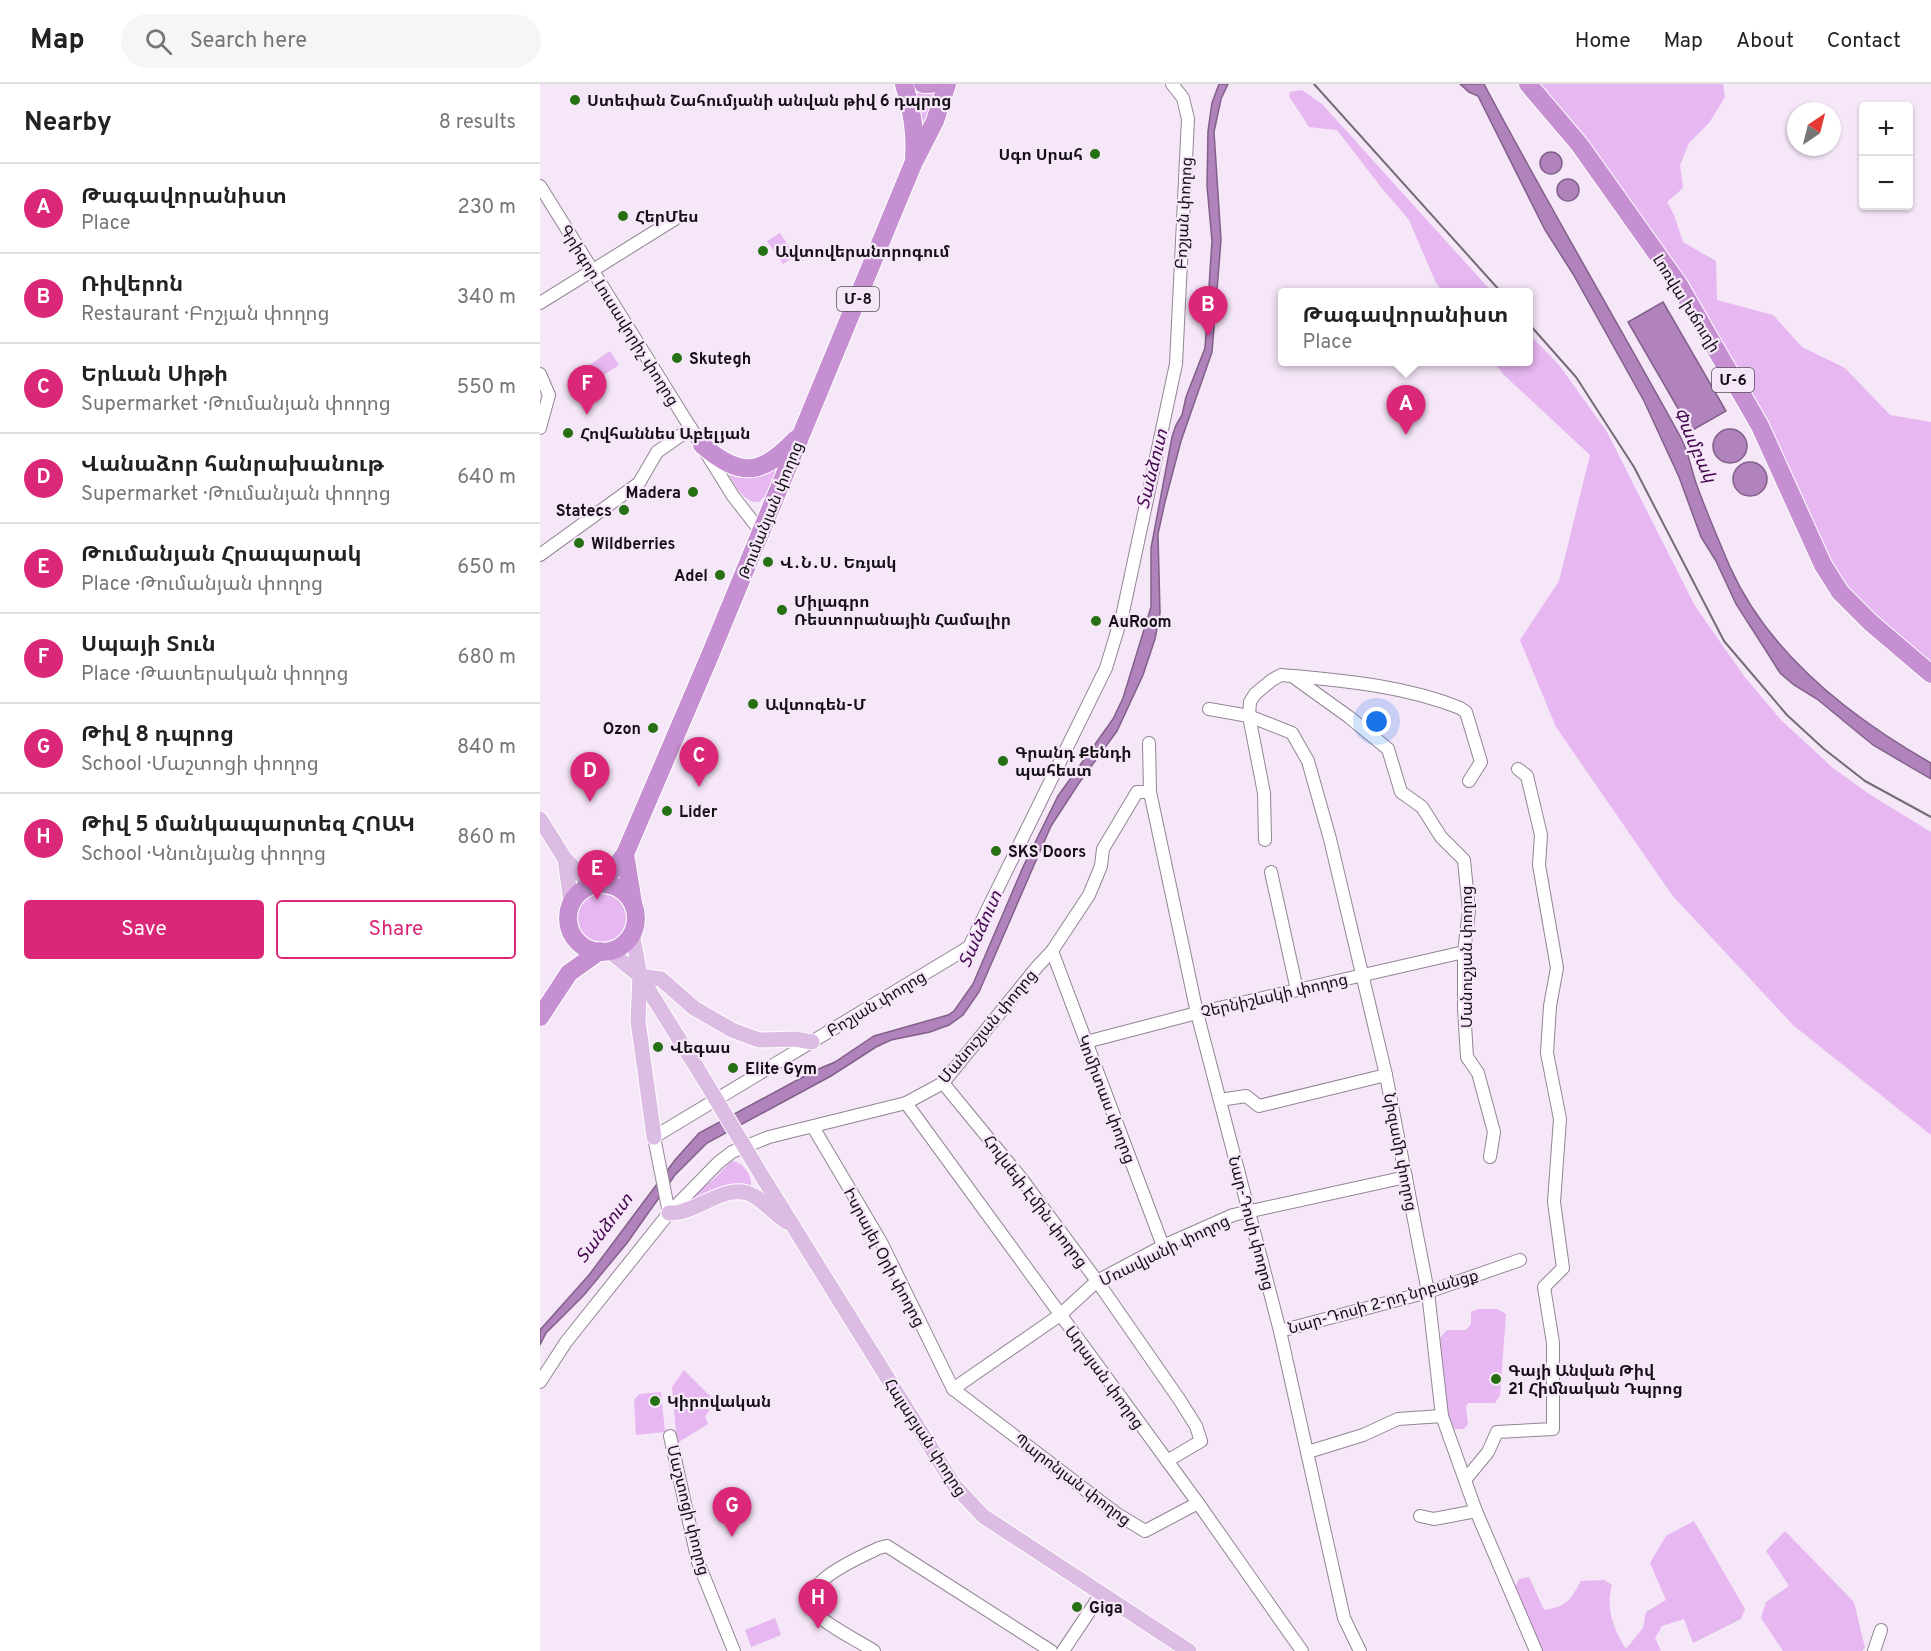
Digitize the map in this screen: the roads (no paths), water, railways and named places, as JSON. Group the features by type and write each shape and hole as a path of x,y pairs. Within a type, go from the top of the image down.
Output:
{"highway":[{"name":"Մ-8","path":"904,84 916,137 913,164"},
{"path":"924,84 931,84"},
{"name":"Մ-8","path":"913,164 935,121 947,84"},
{"name":"Լոռվա խճուղի","path":"1528,84 1579,144 1679,285 1760,426 1823,565 1840,592 1871,623 1931,674"},
{"name":"Թումանյան փողոց","path":"625,854 913,164"},
{"path":"702,445 731,465 748,469 757,468 774,460 802,434"},
{"name":"Մ-8","path":"597,885 625,854"},
{"path":"569,973 604,951 625,942 632,932 635,915 625,854"},
{"path":"604,951 586,948 575,938 568,921 572,902 584,889 597,885 621,890 633,905"},
{"path":"540,1017 569,973 575,938"}],"main road":[{"path":"540,819 565,860 597,885"},
{"path":"565,860 572,902"},
{"path":"632,932 640,976 638,1021 654,1137"},
{"path":"604,951 640,976 661,979 694,1008 732,1030 759,1040 795,1039 812,1042"},
{"name":"Հալաբյան փողոց","path":"640,976 954,1485 983,1516 1190,1651"},
{"path":"669,1213 685,1211 721,1195 743,1192 756,1197 794,1228"}],"street":[{"name":"Բոշյան փողոց","path":"654,1137 969,947 1106,668 1135,561 1176,364 1188,119 1183,98 1172,84"},
{"name":"Գրիգոր Լուսավորիչ փողոց","path":"540,186 734,496 761,531"},
{"path":"540,303 675,219"},
{"path":"540,374 549,395 540,428"},
{"path":"540,555 639,483 657,452 691,428"},
{"path":"1265,840 1264,793 1249,716 1250,702 1262,687 1281,675 1402,691 1460,708 1466,712 1482,762 1469,781"},
{"name":"Մանուշյան փողոց","path":"1293,676 1388,749 1401,792 1422,807 1441,837 1464,860 1469,911 1464,952 1467,1058 1478,1073 1494,1132 1490,1157"},
{"name":"Նիզամի փողոց","path":"1209,709 1249,716 1292,733 1308,761 1330,839 1386,1075 1428,1292 1442,1416 1476,1511 1536,1651"},
{"path":"1149,743 1150,792"},
{"path":"1466,1480 1488,1452 1497,1432 1553,1429 1553,1343 1544,1287 1563,1268 1554,1202 1560,1119 1547,1053 1550,1006 1557,968 1539,865 1540,836 1527,776 1518,769"},
{"name":"Մանուշյան փողոց","path":"540,1382 566,1342 669,1213 706,1173 732,1152 769,1137 906,1103 943,1083 1052,951 1089,896 1101,866 1103,849 1137,792 1150,792"},
{"name":"Նար-Դոսի փողոց","path":"1150,792 1197,1013 1280,1331 1344,1618 1360,1651"},
{"path":"1271,872 1297,990"},
{"name":"Կոմիտաս փողոց","path":"1052,951 1163,1246"},
{"name":"Չերնիշևսկի փողոց","path":"1086,1042 1197,1013 1464,952"},
{"path":"1220,1100 1246,1096 1259,1106 1386,1075"},
{"name":"Հովսեփ Էմին փողոց","path":"943,1083 1021,1178 1097,1281 1200,1434 1201,1441 1167,1461"},
{"name":"Աղայան փողոց","path":"906,1103 1198,1503 1302,1651"},
{"name":"Իսրայել Օրի փողոց","path":"813,1127 881,1242 953,1389"},
{"path":"654,1137 669,1213"},
{"name":"Մռավյանի փողոց","path":"953,1389 1060,1316 1097,1281 1163,1246 1233,1215 1406,1177"},
{"name":"Նար-Դոսի 2-րդ նրբանցք","path":"1280,1331 1428,1292 1520,1260"},
{"name":"Պարոնյան փողոց","path":"953,1389 1117,1514 1145,1531 1198,1503"},
{"path":"1308,1452 1363,1435 1398,1419 1442,1416"},
{"name":"Մաշտոցի փողոց","path":"670,1436 699,1562 734,1651"},
{"path":"1420,1516 1434,1519 1476,1511"},
{"path":"874,1651 817,1615 811,1597 814,1588 824,1576 887,1546 1051,1651"},
{"path":"1062,1651 1101,1594"},
{"path":"1874,1651 1881,1629"}],"railway":[{"path":"1314,84 1497,288"},
{"path":"1533,329 1576,377 1634,467 1724,641 1787,715 1824,749 1865,781 1931,817"}],"place":[{"name":"Ստեփան Շահումյանի անվան թիվ 6 դպրոց","path":"575,100"},
{"name":"Սգո Սրահ","path":"1095,154"},
{"name":"ՀերՄես","path":"623,216"},
{"name":"Ավտովերանորոգում","path":"763,251"},
{"name":"Ռիվերոն","path":"1208,336"},
{"name":"Skutegh","path":"677,358"},
{"name":"Սպայի Տուն","path":"587,415"},
{"name":"Հովհաննես Աբելյան","path":"568,433"},
{"name":"Թագավորանիստ","path":"1406,435"},
{"name":"Madera","path":"693,492"},
{"name":"Statecs","path":"624,510"},
{"name":"Wildberries","path":"579,543"},
{"name":"Վ․Ն․Ս․ Եռյակ","path":"768,562"},
{"name":"Adel","path":"720,575"},
{"name":"Միլագրո Ռեստորանային Համալիր","path":"782,610"},
{"name":"AuRoom","path":"1096,621"},
{"name":"Ավտոգեն-Մ","path":"753,704"},
{"name":"Ozon","path":"653,728"},
{"name":"Գրանդ Քենդի պահեստ","path":"1003,761"},
{"name":"Երևան Սիթի","path":"699,787"},
{"name":"Վանաձոր հանրախանութ","path":"590,802"},
{"name":"Lider","path":"667,811"},
{"name":"SKS Doors","path":"996,851"},
{"name":"Թումանյան Հրապարակ","path":"597,900"},
{"name":"Վեգաս","path":"658,1047"},
{"name":"Elite Gym","path":"733,1068"},
{"name":"Գայի Անվան Թիվ 21 Հիմնական Դպրոց","path":"1496,1379"},
{"name":"Կիրովական","path":"655,1401"},
{"name":"Թիվ 8 դպրոց","path":"732,1537"},
{"name":"Giga","path":"1077,1607"},
{"name":"Թիվ 5 մանկապարտեզ ՀՈԱԿ","path":"818,1629"}],"water label":[{"name":"Փամբակ","path":"1695,445"},
{"name":"Տանձուտ","path":"1152,469"},
{"name":"Տանձուտ","path":"980,929"},
{"name":"Տանձուտ","path":"604,1228"}]}
